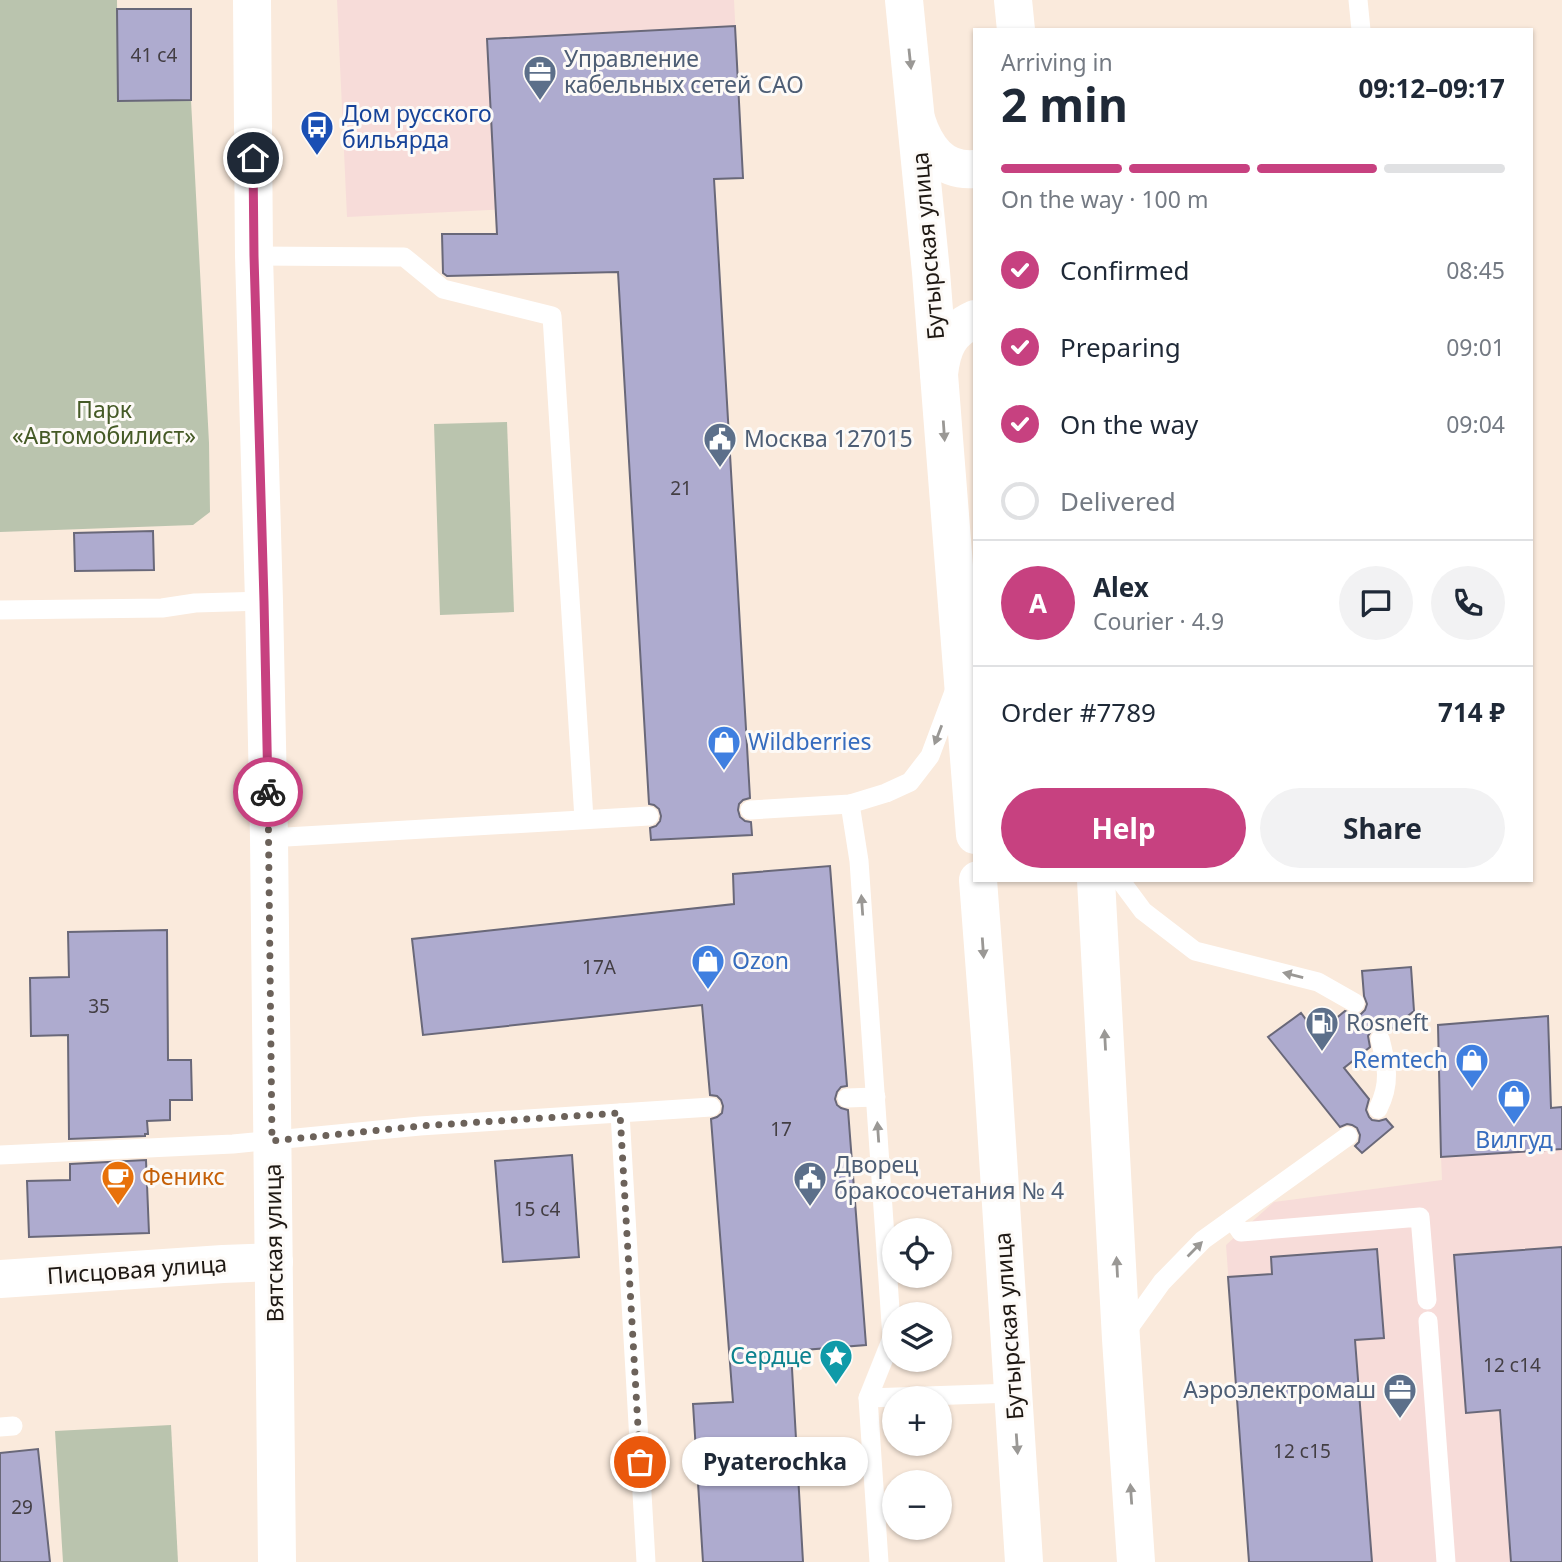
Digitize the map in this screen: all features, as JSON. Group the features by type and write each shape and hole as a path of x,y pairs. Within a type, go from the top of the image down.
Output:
{"main road":[{"name":"Вятская улица","path":"252,0 254,256 269,838 277,1562"},
{"name":"Бутырская улица","path":"904,0 931,272 973,810"},
{"path":"1013,0 1016,28"},
{"name":"Бутырская улица","path":"916,118 922,137 932,153 948,165 973,169"},
{"name":"Бутырская улица","path":"939,374 941,354 950,337 973,320"},
{"name":"Бутырская улица","path":"978,882 1024,1562"},
{"path":"1096,882 1136,1562"},
{"name":"Писцовая улица","path":"0,1279 274,1262"}],"lane":[{"path":"1358,0 1361,28"},
{"path":"254,256 404,257 443,289 552,316 584,820"},
{"path":"0,610 162,608 195,603 264,601"},
{"path":"750,810 850,804 910,782 930,755 962,671"},
{"path":"850,804 859,861 892,1338 867,1398 879,1562"},
{"path":"269,838 649,816"},
{"path":"1121,882 1143,911 1195,951 1318,982 1355,1003"},
{"path":"1378,1109 1385,1096 1388,1067 1380,1039"},
{"path":"848,1098 876,1097"},
{"path":"0,1155 272,1141 420,1126 710,1107"},
{"path":"620,1113 646,1562"},
{"path":"1121,1339 1162,1282 1203,1240 1348,1136"},
{"path":"1232,1219 1241,1232 1420,1217 1427,1300"},
{"path":"1428,1321 1446,1562"},
{"path":"867,1398 1013,1392"}],"shaded area":[{"name":"Управление кабельных сетей САО","path":"337,0 734,0 743,178 714,180 715,199 347,217"},
{"name":"Аэроэлектромаш","path":"1562,1149 1562,1562 1249,1562 1226,1245 1274,1202 1442,1180 1441,1157"}],"green space":[{"name":"Парк «Автомобилист»","path":"0,0 117,0 118,100 191,100 209,443 210,512 193,525 0,532"},
{"path":"507,422 514,612 440,615 434,424"},
{"path":"171,1425 178,1562 63,1562 55,1431"}],"building":[{"path":"117,9 191,9 191,100 118,101"},
{"path":"735,26 743,178 714,179 750,798 739,804 738,810 740,817 751,822 752,835 651,840 650,828 656,826 661,816 659,809 649,804 618,272 447,276 443,273 442,234 497,234 487,39"},
{"path":"153,531 154,570 75,571 74,533"},
{"path":"830,866 847,1086 841,1087 835,1099 837,1105 848,1110 866,1345 791,1351 803,1562 703,1562 693,1404 733,1402 711,1119 722,1113 723,1106 717,1096 710,1095 702,1005 423,1035 412,939 734,904 733,874"},
{"path":"167,930 168,1060 191,1060 192,1100 170,1100 170,1120 147,1121 148,1134 145,1136 69,1139 68,1035 31,1036 30,978 69,977 68,932"},
{"name":"Rosneft","path":"1411,967 1414,1011 1389,1031 1383,1027 1372,1030 1368,1036 1370,1047 1344,1068 1369,1099 1366,1110 1369,1117 1379,1121 1386,1119 1393,1127 1362,1153 1355,1146 1360,1135 1357,1128 1347,1124 1340,1127 1268,1037 1301,1013 1317,1034 1345,1011 1354,1015 1361,1014 1367,1004 1362,971"},
{"path":"1548,1016 1551,1108 1562,1107 1562,1149 1441,1157 1438,1025"},
{"path":"572,1155 579,1257 503,1262 495,1161"},
{"path":"146,1160 149,1233 29,1237 27,1181 70,1180 70,1164"},
{"path":"1562,1247 1562,1562 1511,1562 1500,1410 1466,1413 1454,1255"},
{"path":"1377,1249 1384,1338 1355,1340 1372,1562 1249,1562 1228,1277 1272,1274 1271,1257"},
{"path":"38,1449 50,1562 0,1562 0,1453"}],"way so far":[{"path":"268,792 272,1141 420,1126 620,1113 640,1462"}],"place":[{"name":"Управление кабельных сетей САО","path":"540,102"},
{"name":"Дом русского бильярда","path":"317,157"},
{"name":"Москва 127015","path":"720,469"},
{"name":"Wildberries","path":"724,772"},
{"name":"Ozon","path":"708,991"},
{"name":"Rosneft","path":"1322,1053"},
{"name":"Remtech","path":"1472,1090"},
{"name":"Вилгуд","path":"1514,1126"},
{"name":"Феникс","path":"118,1207"},
{"name":"Дворец бракосочетания № 4","path":"810,1208"},
{"name":"Сердце","path":"836,1386"},
{"name":"Аэроэлектромаш","path":"1400,1420"},
{"name":"Pyaterochka","path":"640,1462"}],"route":[{"path":"253,158 268,792"}]}
